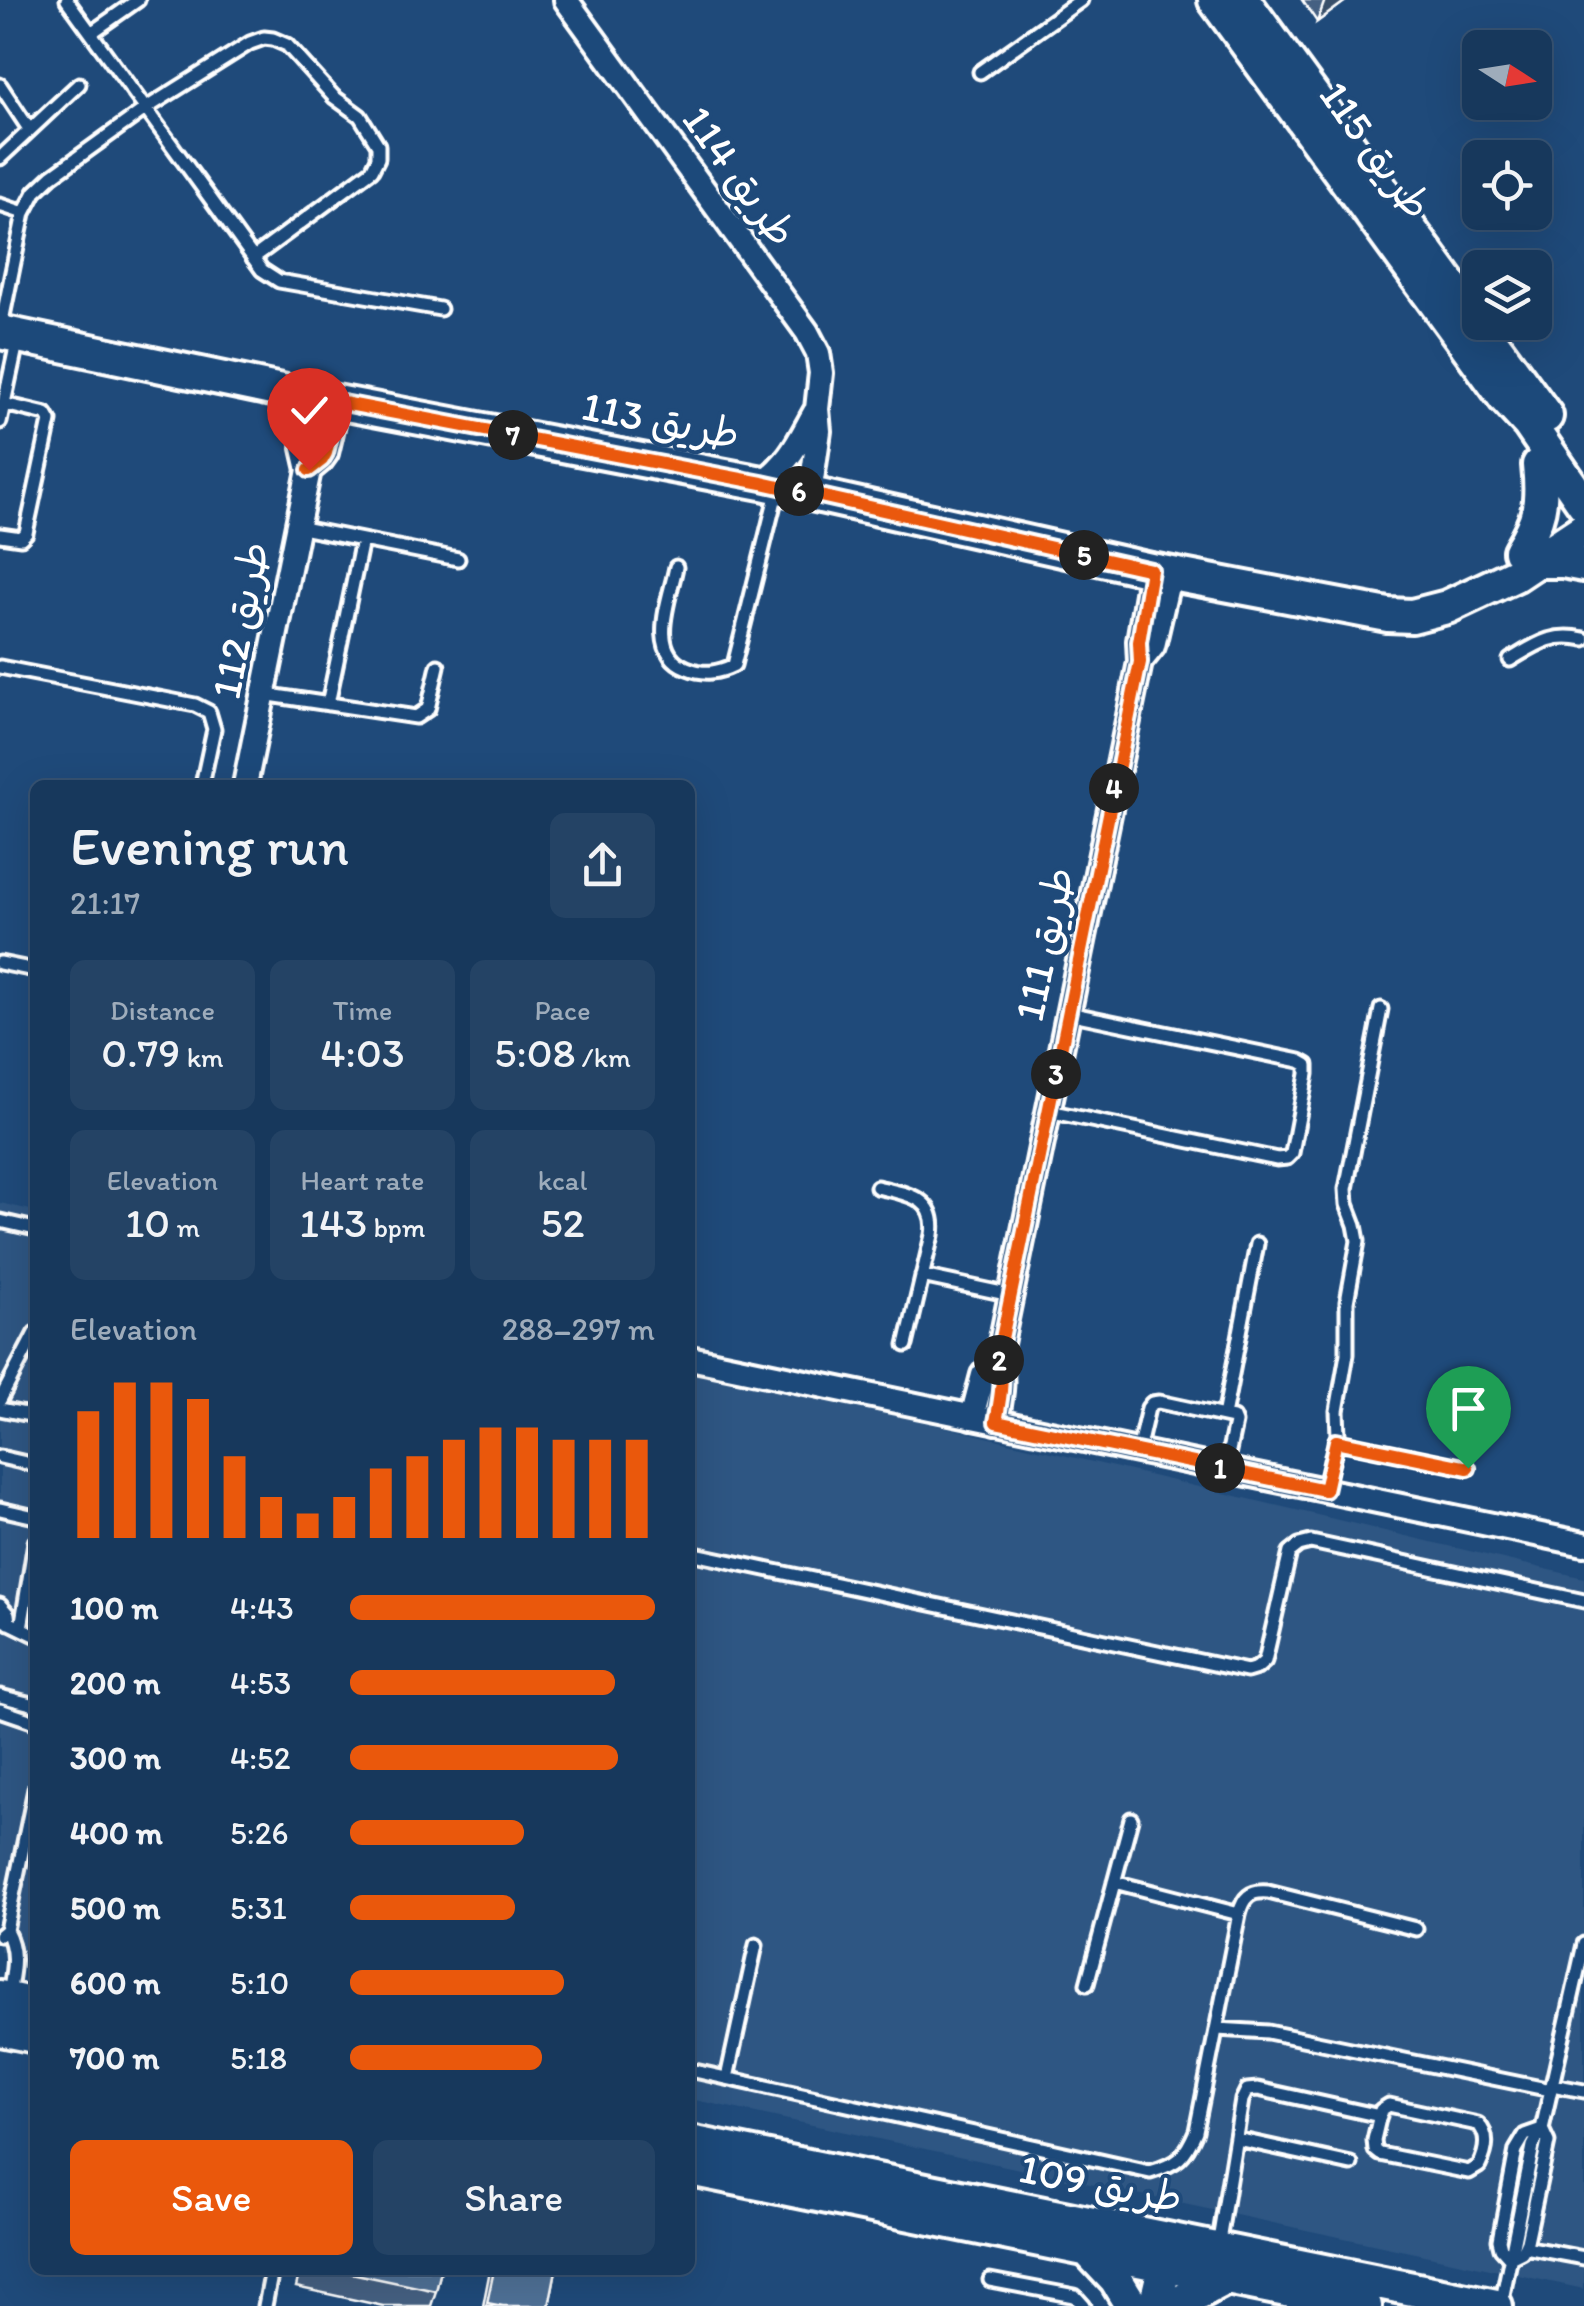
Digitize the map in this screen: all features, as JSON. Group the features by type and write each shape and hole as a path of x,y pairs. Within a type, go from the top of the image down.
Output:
{"street":[{"name":"طريق 114","path":"566,0 818,352 820,431 784,488"},
{"name":"طريق 115","path":"1214,0 1505,398 1529,424 1582,519"},
{"name":"طريق 115","path":"1244,0 1584,468"},
{"name":"طريق 113","path":"6,333 784,488 1160,572 1400,616 1436,612 1478,590 1490,575 1528,556 1582,519"},
{"name":"طريق 115","path":"1505,398 1512,426 1582,519"},
{"name":"طريق 112","path":"246,780 309,470 304,448 324,399"},
{"name":"طريق 114","path":"784,488 780,468 817,409"},
{"path":"1539,465 1542,503 1528,556 1584,565"},
{"name":"طريق 111","path":"996,1422 1002,1386 998,1358 1140,662 1139,642 1160,572"},
{"name":"طريق 111","path":"972,1417 983,1376 998,1358"},
{"path":"695,1359 1584,1544"},
{"path":"9,2008 30,2031"},
{"name":"طريق 109","path":"695,2143 1160,2252 1498,2306"},
{"name":"طريق 109","path":"695,2170 1087,2249 1160,2252"},
{"path":"1087,2249 1116,2280 1132,2306"},
{"path":"1141,2306 1160,2252"},
{"path":"1155,2306 1160,2252"},
{"path":"1173,2306 1222,2263"},
{"name":"طريق 109","path":"1222,2263 1359,2305"}],"lane":[{"path":"68,0 262,270 279,281 440,309"},
{"path":"980,72 1081,0"},
{"path":"91,33 129,2"},
{"path":"0,422 6,333 28,202 43,184 145,110 264,38 287,45 334,97 363,120 378,145 378,158 372,170 253,258"},
{"path":"0,84 28,130"},
{"path":"0,158 79,84"},
{"path":"0,205 24,213"},
{"path":"0,535 21,538 26,533 50,421 46,414 4,404"},
{"name":"طريق 114","path":"676,567 663,630 665,648 672,660 702,672 720,672 734,665 784,488"},
{"path":"297,527 458,559"},
{"path":"328,704 362,540"},
{"path":"1510,660 1556,636 1584,640"},
{"path":"264,694 416,718 428,709 438,666"},
{"path":"0,668 195,705 209,712 214,729 203,780"},
{"path":"0,963 30,969"},
{"path":"1325,1490 1336,1441 1347,1354 1346,1302 1358,1242 1346,1190 1381,1009"},
{"path":"1048,1111 1277,1159 1292,1153 1307,1065 1068,1013"},
{"path":"877,1187 910,1195 924,1204 933,1226 906,1345"},
{"path":"0,1221 30,1228"},
{"path":"1224,1416 1257,1244"},
{"path":"922,1276 1011,1295"},
{"path":"0,1400 30,1343"},
{"path":"1138,1451 1152,1403 1224,1416 1235,1422 1226,1469"},
{"path":"0,1409 30,1415"},
{"path":"1336,1441 1468,1468"},
{"path":"0,1457 30,1464"},
{"path":"0,1509 30,1516"},
{"path":"695,1554 1248,1672 1264,1661 1290,1552 1310,1542 1584,1602"},
{"path":"8,1624 30,1557"},
{"path":"0,1606 8,1614 8,1624"},
{"path":"0,1696 30,1705"},
{"path":"0,1710 30,1720"},
{"path":"9,2008 14,1950 3,1933 30,1811"},
{"path":"1087,1984 1131,1819"},
{"path":"1114,1882 1239,1914"},
{"path":"695,2071 1150,2172 1172,2166 1188,2151 1196,2130 1239,1914 1249,1894 1258,1891 1416,1929"},
{"path":"1510,2258 1525,2247 1548,2142 1542,2129 1584,1944"},
{"path":"727,2078 756,1945"},
{"path":"1217,2029 1268,2032 1551,2088 1584,2091"},
{"path":"1222,2263 1243,2094 1252,2088 1380,2116"},
{"path":"1389,2105 1478,2124 1487,2138 1482,2160 1469,2172 1380,2154 1374,2145 1380,2116 1389,2105"},
{"path":"1510,2258 1500,2248 1499,2240 1516,2150 1525,2135 1542,2129"},
{"path":"1236,2139 1351,2164"},
{"path":"1525,2247 1584,2258"},
{"path":"1498,2306 1510,2258"},
{"path":"264,2306 271,2275"},
{"path":"990,2280 1074,2296 1084,2306"}],"shaded area":[{"path":"0,1203 30,1210 30,1958 0,1951"},
{"path":"695,1368 1584,1578 1584,2289 695,2100"}],"building":[{"path":"361,2275 440,2275 436,2291"},
{"path":"493,2275 555,2275 549,2306 487,2303"}],"route":[{"path":"309,470 326,453 338,402 762,483 1151,570 1139,642 1140,662 998,1358 1002,1386 996,1422 1325,1490 1336,1441 1468,1468"}]}
